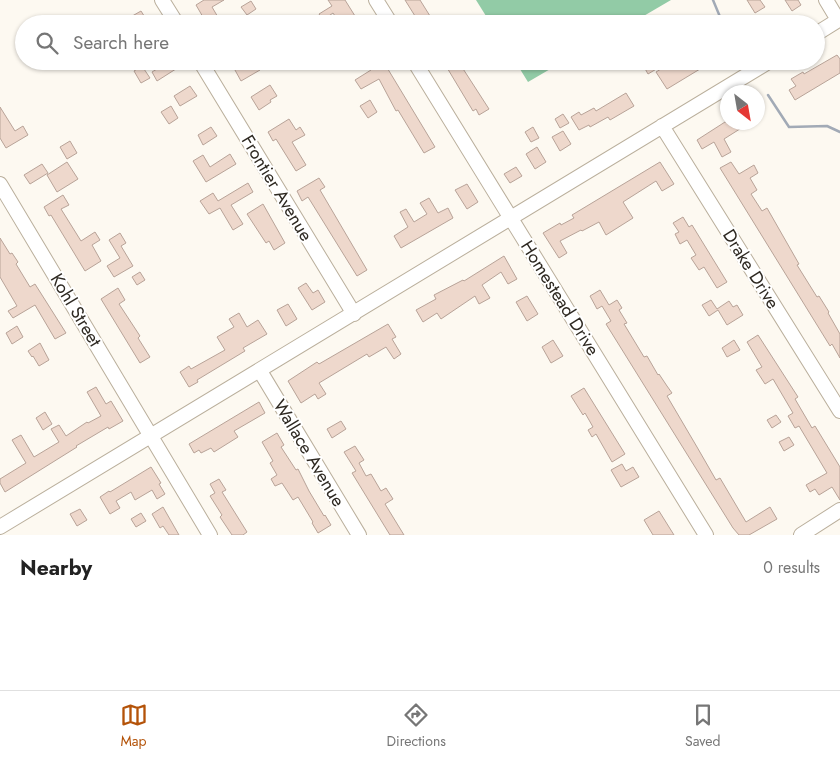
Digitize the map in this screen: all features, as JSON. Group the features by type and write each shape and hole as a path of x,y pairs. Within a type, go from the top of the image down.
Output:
{"street":[{"path":"162,0 171,15"},
{"path":"376,0 385,15"},
{"path":"825,29 839,20 826,0"},
{"name":"Frontier Avenue","path":"205,70 354,314"},
{"name":"Homestead Drive","path":"420,70 706,535"},
{"path":"0,527 755,70"},
{"name":"Drake Drive","path":"662,126 840,411"},
{"name":"Kohl Street","path":"0,184 210,535"},
{"name":"Wallace Avenue","path":"260,371 359,535"},
{"path":"801,535 840,510"}],"green space":[{"path":"476,0 671,0 645,15 485,15"},
{"path":"521,70 549,70 528,82"}],"building":[{"path":"204,0 224,0 212,7 217,15 202,15 196,5"},
{"path":"328,0 345,0 354,15 334,15 333,13 330,15 320,15 332,6"},
{"path":"405,0 420,0 429,15 414,15"},
{"path":"747,0 760,0 765,7 755,13"},
{"path":"785,0 798,0 801,5 792,11"},
{"path":"251,1 256,9 247,15 241,7"},
{"path":"141,11 144,15 134,15"},
{"path":"837,55 840,59 840,73 795,100 789,90 796,86 791,79 803,72 804,74 811,70 825,70 825,62"},
{"path":"145,70 150,78 141,83 134,71"},
{"path":"155,70 174,70 157,81 152,72"},
{"path":"235,70 260,70 241,81"},
{"path":"371,70 388,70 435,147 424,153 398,110 396,111 379,79 361,89 355,80"},
{"path":"448,70 464,70 489,109 479,115 476,109 473,111"},
{"path":"646,70 655,70 648,74"},
{"path":"659,70 698,70 667,89 656,72"},
{"path":"270,85 277,96 259,110 251,97"},
{"path":"190,86 197,96 180,106 174,96"},
{"path":"626,93 634,106 610,120 608,117 590,127 589,125 579,130 571,117 579,112 581,115 594,108 596,111"},
{"path":"370,100 377,112 368,118 360,106"},
{"path":"171,106 178,118 169,124 161,112"},
{"path":"0,107 15,131 23,126 28,135 6,148 0,138"},
{"path":"563,114 569,123 560,128 555,119"},
{"path":"289,119 296,130 300,127 305,135 292,142 306,165 296,171 276,139 273,141 268,132"},
{"path":"720,125 720,130 738,130 724,139 731,152 722,157 714,142 702,149 697,140"},
{"path":"211,127 217,136 203,145 198,135"},
{"path":"533,127 539,138 531,142 525,132"},
{"path":"563,131 571,144 560,151 552,137"},
{"path":"70,141 77,153 67,159 60,147"},
{"path":"537,147 546,162 535,169 526,154"},
{"path":"230,154 236,164 206,182 193,161 203,155 210,167"},
{"path":"67,162 78,179 57,192 47,175"},
{"path":"660,162 674,184 662,191 656,181 623,202 633,218 606,235 599,222 560,241 567,253 559,258 543,233 560,223 561,225 574,218 572,215"},
{"path":"731,162 739,174 754,165 758,173 750,178 757,190 751,194 762,211 767,208 799,264 797,265 829,312 840,334 840,358 832,344 830,346 720,168"},
{"path":"42,164 48,173 30,184 24,175"},
{"path":"516,167 522,176 510,183 504,174"},
{"path":"319,178 325,187 320,190 367,270 357,276 308,197 302,201 297,191"},
{"path":"248,183 253,192 231,205 243,224 233,230 220,208 209,214 200,201 213,193 218,201"},
{"path":"467,184 478,202 467,209 455,190"},
{"path":"63,195 69,205 61,209 81,241 95,232 100,240 92,245 101,261 85,271 51,215 49,216 44,207"},
{"path":"429,198 438,213 448,208 453,218 401,248 394,236 408,227 400,212 406,209 414,222 427,214 420,203"},
{"path":"263,204 285,243 274,250 269,241 266,243 247,214"},
{"path":"683,217 689,227 692,225 727,282 717,288 704,267 699,270 691,258 696,255 687,240 680,244 675,234 679,232 673,223"},
{"path":"120,233 126,243 121,246 133,266 114,277 107,266 120,258 109,240"},
{"path":"0,238 10,254 12,253 18,262 16,264 30,287 35,284 66,333 55,339 35,305 13,318 8,311 17,306 0,277"},
{"path":"504,256 517,279 508,284 501,272 482,285 490,298 479,304 475,296 441,319 437,313 423,322 416,310 436,299 434,295 464,281"},
{"path":"140,272 145,280 137,285 132,277"},
{"path":"306,283 313,293 318,290 325,302 312,310 298,288"},
{"path":"118,288 125,300 119,304 140,336 138,338 150,357 140,363 101,299"},
{"path":"600,290 609,305 617,300 622,308 619,310 627,323 624,324 644,357 647,356 658,375 672,393 667,396 716,480 720,478 746,522 770,507 777,519 749,535 739,535 733,528 606,324 611,321 602,306 597,309 590,296"},
{"path":"527,296 538,314 527,321 516,302"},
{"path":"711,300 717,309 729,301 733,307 737,305 743,315 727,325 718,310 709,316 702,305"},
{"path":"288,304 297,319 286,326 277,310"},
{"path":"239,313 247,327 258,320 267,334 243,348 245,351 197,380 198,382 189,387 180,372 189,366 191,369 225,350 217,337 234,327 229,319"},
{"path":"388,324 396,337 392,339 401,354 394,359 386,347 369,357 367,354 319,383 326,394 318,399 315,394 301,403 288,381 317,362 319,364"},
{"path":"17,326 23,337 12,344 6,333"},
{"path":"758,335 798,397 795,399 812,428 815,426 840,467 840,500 832,487 819,495 815,489 810,492 806,485 827,473 799,426 795,428 788,416 793,413 773,379 765,384 756,370 762,367 747,342"},
{"path":"553,340 563,356 551,363 542,347"},
{"path":"734,340 740,350 727,357 722,348"},
{"path":"40,343 49,360 39,366 28,351"},
{"path":"96,387 106,404 111,401 123,421 109,429 108,427 76,446 5,492 0,479 26,463 12,440 21,435 34,457 59,442 51,429 59,425 66,436 87,422 101,416 87,392"},
{"path":"584,388 625,454 612,462 596,434 592,437 588,430 593,427 585,413 583,415 571,396"},
{"path":"259,402 265,413 234,431 238,437 214,452 211,448 201,453 199,450 194,453 189,444"},
{"path":"45,412 52,424 43,430 36,418"},
{"path":"776,415 781,422 772,428 767,420"},
{"path":"341,421 346,429 332,438 327,429"},
{"path":"277,433 284,445 281,447 296,470 298,469 309,491 331,525 318,533 298,497 293,500 282,483 275,486 271,479 277,475 270,463 273,461 262,442"},
{"path":"789,437 794,445 784,451 779,442"},
{"path":"355,446 364,460 359,463 366,476 371,474 381,491 386,488 393,499 385,504 404,535 390,535 352,473 356,471 344,452"},
{"path":"622,464 626,471 633,467 639,477 621,487 611,470"},
{"path":"151,467 161,483 159,484 165,494 157,499 152,490 135,500 131,492 116,501 120,508 110,514 100,497"},
{"path":"219,479 226,490 222,492 247,532 243,535 232,535 220,517 222,515 210,496 215,493 210,484"},
{"path":"163,507 179,535 169,535 163,526 160,528 152,514"},
{"path":"80,509 87,520 77,526 70,514"},
{"path":"659,511 674,535 653,535 644,520"},
{"path":"141,513 146,521 136,527 131,519"}],"waterway":[{"path":"713,0 719,15"},
{"path":"768,95 789,127 827,126 840,132"}]}
